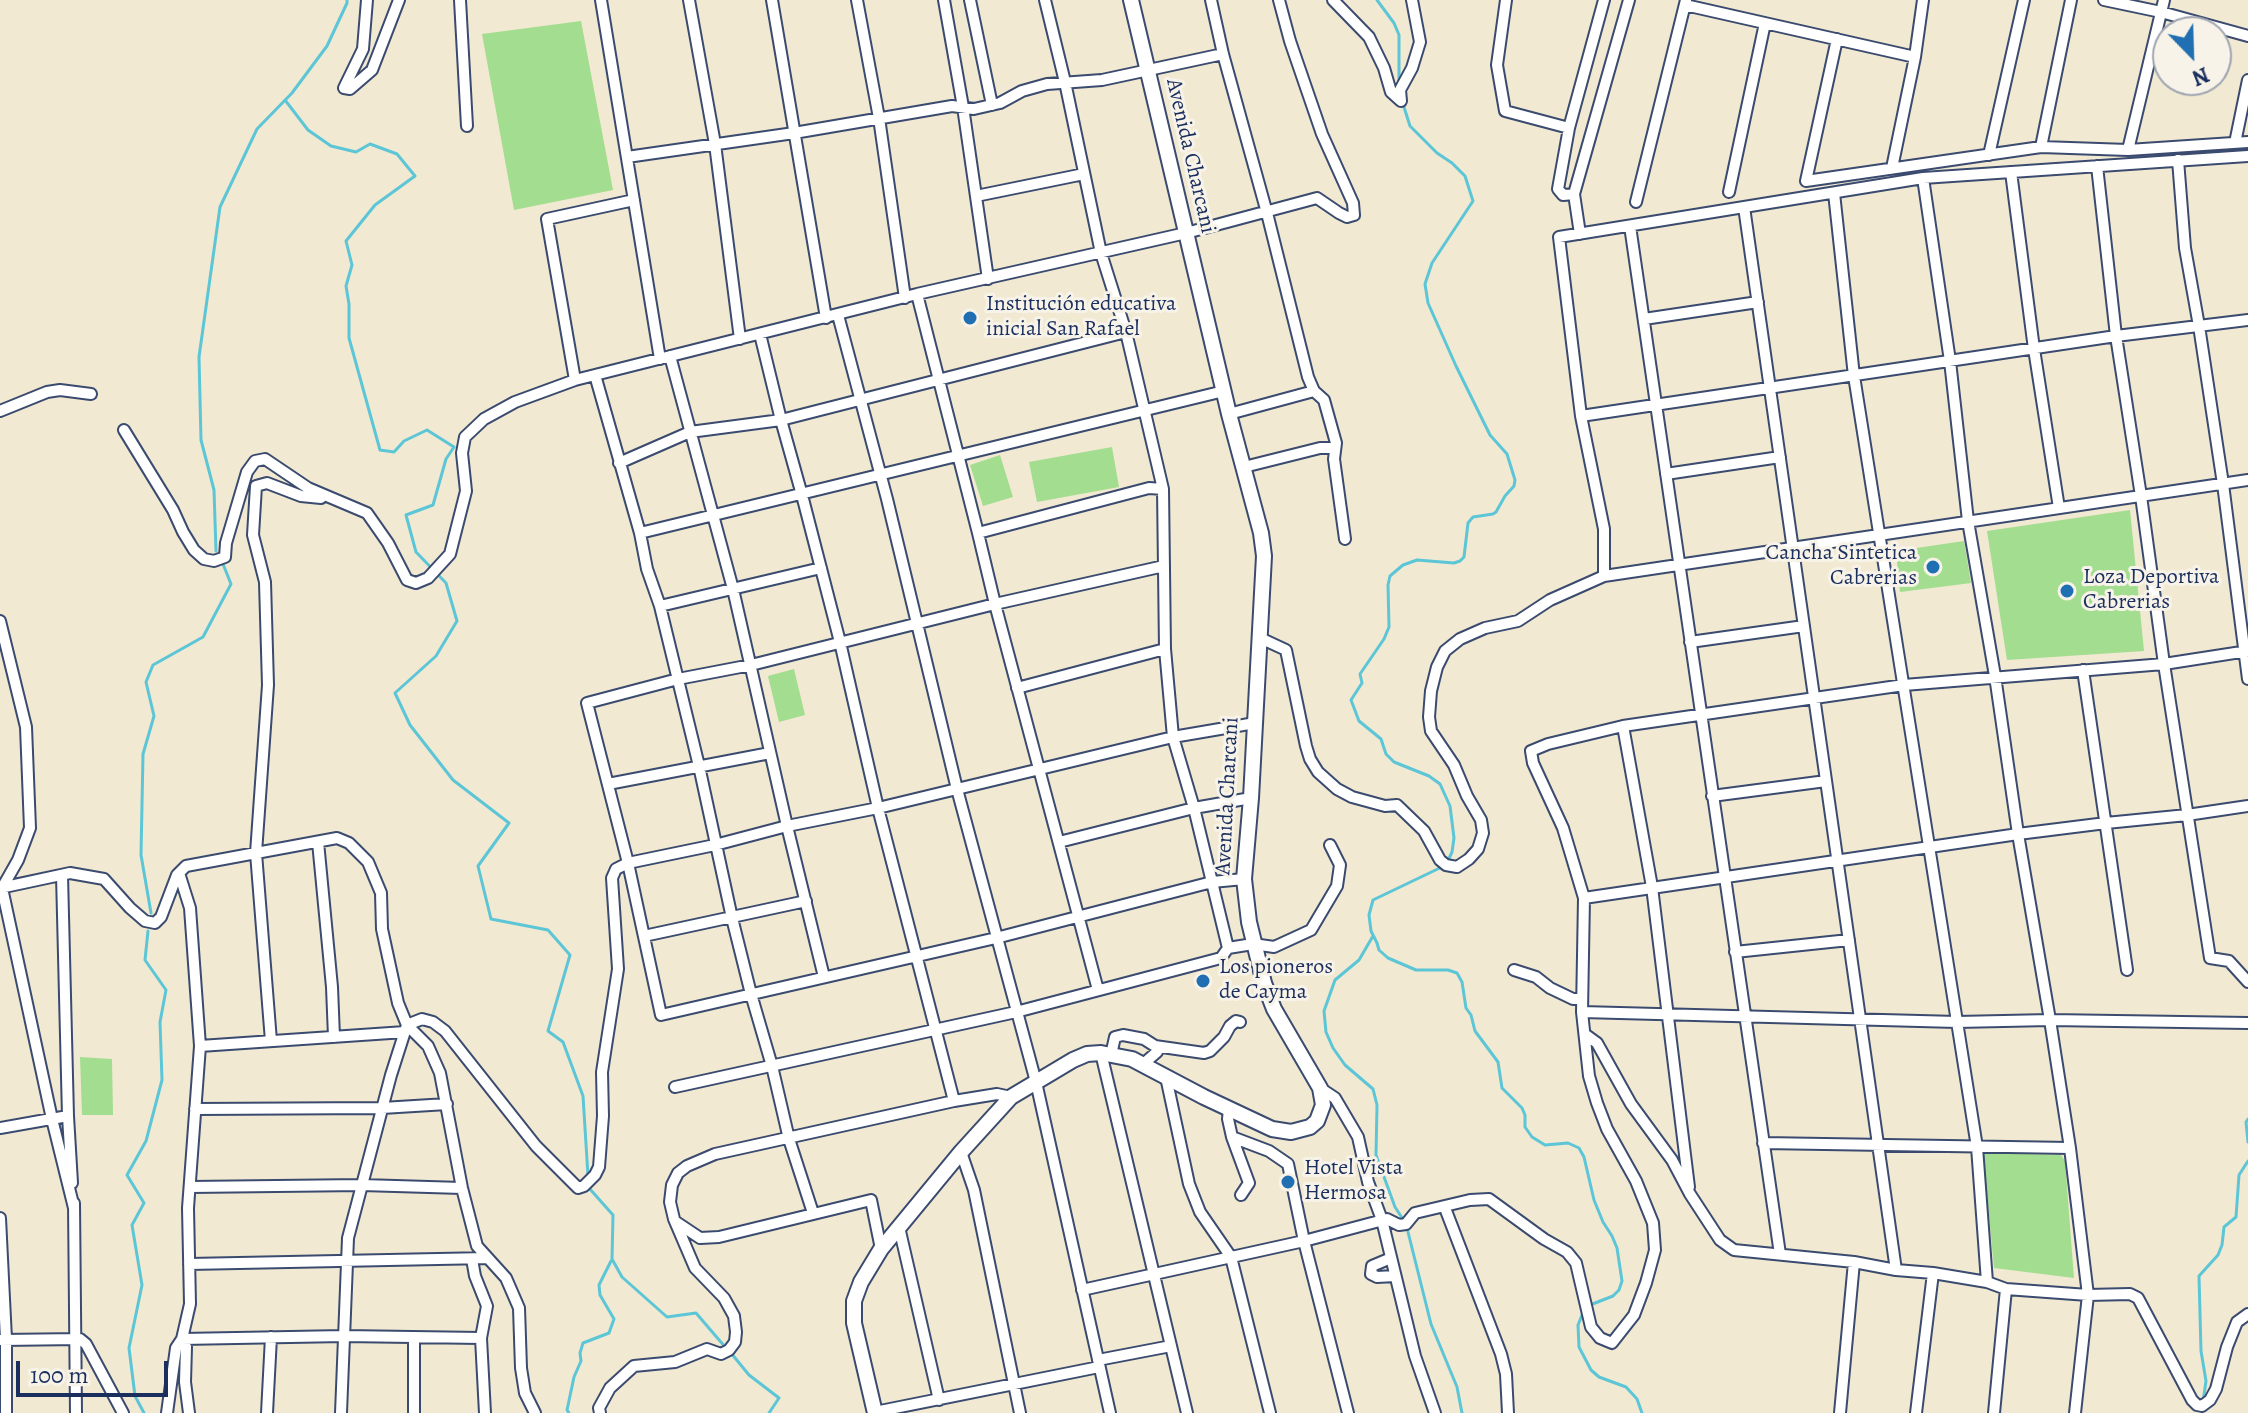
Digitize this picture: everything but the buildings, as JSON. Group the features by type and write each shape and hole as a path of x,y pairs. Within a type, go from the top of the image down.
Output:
{"main road":[{"name":"Avenida Charcani","path":"1131,0 1229,414 1261,533 1264,556 1244,879 1253,944 1274,1009 1320,1088"},
{"path":"875,1413 854,1323 854,1301 861,1282 881,1249 1011,1097 1073,1060 1087,1054 1106,1054 1132,1059 1272,1129 1291,1132 1310,1127 1317,1121 1323,1105 1320,1088"}],"street":[{"path":"367,0 363,49 344,88 350,89 372,70 399,0"},
{"path":"460,0 467,126"},
{"path":"601,0 634,200 665,358 690,432 733,589 824,977"},
{"path":"689,0 715,144 740,339"},
{"path":"772,0 826,318"},
{"path":"857,0 879,118 905,298"},
{"path":"944,0 988,279"},
{"path":"970,0 992,105"},
{"path":"1045,0 1101,253 1126,332 1163,489 1165,649 1173,737 1194,808 1228,948"},
{"path":"1211,0 1308,377 1314,391 1324,400 1336,443 1334,459 1345,539"},
{"path":"124,430 194,550 204,559 214,561 225,557 226,543 247,472 255,461 265,459 308,488 367,513 388,543 407,580 416,583 428,578 450,554 466,491 462,453 465,437 484,419 515,402 575,380 917,294 1186,233 1317,198 1347,217 1354,215 1353,203 1322,134 1279,0"},
{"path":"1333,0 1369,37 1391,92 1401,101 1400,90 1412,68 1420,42 1412,0"},
{"path":"1345,0 1359,25"},
{"path":"1506,0 1497,65 1505,111 1569,128"},
{"path":"1574,194 1563,195 1558,189 1569,128 1604,0"},
{"path":"1580,234 1574,194 1629,0"},
{"path":"1892,168 1915,57 1923,0"},
{"path":"1989,155 2024,0"},
{"path":"2041,147 2071,0"},
{"path":"2104,0 2248,36"},
{"path":"2128,150 2164,0"},
{"path":"1636,202 1686,2 1915,57"},
{"path":"1729,192 1765,23"},
{"path":"1837,39 1806,181 2041,147 2128,150 2248,142"},
{"path":"627,157 952,106 974,109 992,105 1034,87 1102,80 1223,54"},
{"path":"2235,143 2248,80"},
{"path":"1604,576 1604,529 1581,416 1559,237 1923,178 2248,156"},
{"path":"2178,160 2185,248 2223,484 2248,679"},
{"path":"2097,166 2116,336 2210,958 2229,961 2248,982"},
{"path":"2011,172 2059,508"},
{"path":"976,196 1084,174"},
{"path":"1923,178 1950,361 1968,521 2070,1148 2088,1295 2075,1413"},
{"path":"1834,193 1854,376 1977,1147 1987,1282"},
{"path":"575,380 547,219 634,200"},
{"path":"1744,207 1896,1270"},
{"path":"1630,226 1780,1254"},
{"path":"917,294 995,604 1098,990"},
{"path":"1644,319 1758,302"},
{"path":"838,315 957,789 1036,1082 1110,1413"},
{"path":"1581,416 2116,336 2248,320"},
{"path":"619,463 690,432 781,420 1126,332"},
{"path":"760,334 954,1101"},
{"path":"595,375 640,533 647,569 660,606 751,994 789,1139 813,1213"},
{"path":"0,411 47,392 60,390 91,394"},
{"path":"640,533 1224,391"},
{"path":"1229,414 1314,391"},
{"path":"1244,467 1320,448 1335,448"},
{"path":"1666,474 1780,457"},
{"path":"1258,637 1286,650 1306,746 1318,772 1337,789 1352,797 1385,806 1397,805 1424,831 1440,860 1457,867 1478,849 1483,833 1481,820 1454,765 1431,731 1429,717 1437,667 1445,651 1460,639 1485,628 1518,621 1550,600 1604,576 2248,480"},
{"path":"271,1041 256,853 268,685 265,582 253,535 256,486 267,483 301,496 335,499"},
{"path":"978,533 1149,488 1163,489"},
{"path":"1164,566 587,703 628,863 661,1015 996,938 1212,882 1244,879"},
{"path":"660,606 821,568"},
{"path":"0,621 26,727 30,828 18,860 1,888 74,1208"},
{"path":"1690,642 1804,626"},
{"path":"1017,688 1165,649"},
{"path":"1082,1290 1304,1241 1382,1220 1406,1224 1415,1213 1470,1200 1489,1199 1567,1252 1576,1263 1591,1327 1600,1338 1612,1343 1634,1315 1649,1272 1655,1250 1653,1223 1636,1181 1607,1129 1589,1076 1582,1012 1584,898 1563,828 1530,753 1535,748 1623,726 1904,685 2164,664 2246,651"},
{"path":"2083,670 2127,970"},
{"path":"200,1046 334,1037 406,1028 422,1019 433,1022 445,1031 536,1146 578,1188 595,1175 599,1167 602,1072 618,969 612,878 616,869 628,863 878,808 1173,737 1255,723"},
{"path":"1623,726 1652,887 1690,1194"},
{"path":"608,784 770,753"},
{"path":"1712,796 1826,781"},
{"path":"1059,842 1194,808 1251,798"},
{"path":"1584,898 2018,834 2248,806"},
{"path":"1,888 70,873 104,879 130,908 150,922 161,917 179,873 186,866 337,838 349,843 368,862 381,893 382,929 406,1028 428,1046 440,1073 462,1188 477,1246 506,1278 519,1308 521,1368 525,1393 535,1413"},
{"path":"318,842 334,1037"},
{"path":"675,1087 1016,1012 1221,958 1228,948 1253,944 1274,947 1311,930 1337,886 1340,865 1330,845"},
{"path":"167,1413 176,1348 182,1339 190,1304 190,1187 200,1046 190,908 179,873"},
{"path":"62,875 68,1116 74,1208 76,1413"},
{"path":"644,936 806,901"},
{"path":"1735,952 1849,940"},
{"path":"1514,970 1536,977 1573,999 1582,999"},
{"path":"1582,1012 1957,1022 2248,1023"},
{"path":"1187,1413 1106,1054 1115,1037 1123,1035 1144,1039 1159,1047 1204,1053 1224,1037 1230,1026 1236,1021 1240,1022"},
{"path":"341,1413 348,1238 406,1028"},
{"path":"1586,1035 1597,1043 1631,1104 1672,1160 1720,1240 1734,1250 1933,1273 1987,1282 2006,1289 2088,1295 2130,1294 2138,1298 2192,1400 2202,1406 2216,1389 2237,1322 2248,1314"},
{"path":"1142,1065 1159,1047"},
{"path":"1166,1077 1189,1184 1200,1212 1231,1257 1270,1413"},
{"path":"1320,1088 1335,1098 1358,1137 1415,1356 1435,1413"},
{"path":"600,1413 599,1408 610,1388 634,1366 675,1362 707,1349 721,1354 735,1342 734,1316 724,1298 695,1268 675,1222 670,1202 672,1185 678,1173 687,1166 715,1154 954,1101 997,1094 1011,1097"},
{"path":"195,1109 382,1108 447,1104"},
{"path":"1229,1109 1232,1137 1249,1184 1241,1195"},
{"path":"0,1128 68,1116"},
{"path":"1232,1137 1269,1151 1288,1164 1304,1241 1348,1413"},
{"path":"1763,1143 2070,1148"},
{"path":"961,1152 974,1190 1020,1413"},
{"path":"190,1187 362,1185 462,1188"},
{"path":"675,1222 700,1238 719,1237 871,1200 881,1249"},
{"path":"1445,1208 1501,1354 1506,1374 1508,1413"},
{"path":"0,1218 6,1413"},
{"path":"899,1227 939,1400"},
{"path":"189,1264 488,1258"},
{"path":"1391,1258 1372,1266 1371,1274 1377,1277 1395,1276"},
{"path":"472,1259 487,1306 481,1338 485,1413"},
{"path":"1840,1413 1854,1262"},
{"path":"1916,1413 1933,1273"},
{"path":"1994,1413 2006,1289"},
{"path":"182,1339 344,1336 481,1338"},
{"path":"267,1413 271,1337"},
{"path":"414,1337 414,1413"},
{"path":"3,1340 80,1339 86,1344 123,1413"},
{"path":"182,1339 186,1347 185,1382 189,1413"},
{"path":"875,1413 1171,1346"}],"green space":[{"path":"581,21 613,190 514,210 482,34"},
{"path":"1112,447 1119,487 1037,502 1029,462"},
{"path":"1000,455 1013,497 983,506 970,465"},
{"name":"Loza Deportiva Cabrerias","path":"2130,510 2144,651 2007,660 1987,531"},
{"name":"Cancha Sintetica Cabrerias","path":"1964,541 1971,583 1900,592 1896,551"},
{"path":"794,669 805,715 779,722 768,676"},
{"path":"80,1057 112,1059 113,1115 82,1115"},
{"path":"1983,1153 2061,1155 2065,1161 2074,1278 1994,1268"}],"waterway":[{"path":"216,551 214,490 201,440 199,357 220,207 257,129 292,93 327,46 347,0"},
{"path":"1377,0 1399,35 1399,85"},
{"path":"285,100 308,130 331,146 356,152 370,144 397,154 415,176 375,205 346,241 352,265 346,286 349,338 380,450 394,452 404,441 427,430 454,447 446,459 433,505 406,515 416,552 446,583 457,621 436,656 395,693 410,725 453,780 509,823 478,866 491,919 548,930 570,955 548,1031 563,1042 583,1096 588,1176"},
{"path":"1403,104 1410,126 1465,176 1473,201 1432,263 1425,284 1428,303 1456,366 1490,435 1507,454 1515,480 1496,512 1473,517 1468,523 1464,557 1460,561 1417,560 1403,565 1390,576 1389,627 1360,674 1362,683 1351,700 1359,721 1381,739 1386,754 1394,762 1429,776 1440,784 1450,806 1454,838 1446,865 1373,900 1369,915 1371,931 1379,950 1388,958 1416,970 1457,973 1475,1031 1498,1062 1502,1088 1522,1108 1525,1127 1532,1137 1545,1145 1568,1143 1579,1148 1594,1200 1617,1248 1622,1281 1613,1296 1590,1305"},
{"path":"151,913 141,855 143,754 154,716 146,682 153,665 203,637 231,584 223,564"},
{"path":"144,1413 135,1396 129,1348 142,1285 132,1225 144,1203 127,1175 146,1141 162,1080 160,1022 166,990 145,960 148,931"},
{"path":"1373,936 1359,960 1335,980 1324,1011 1326,1032 1345,1065 1373,1089 1377,1105 1376,1155 1395,1207 1406,1224 1431,1324 1457,1387 1462,1413"},
{"path":"2248,1119 2248,1142"},
{"path":"2203,1402 2206,1381 2201,1351 2199,1276 2218,1255 2224,1227 2236,1217 2239,1175 2248,1161"},
{"path":"589,1188 613,1215 612,1259 622,1277 667,1317 696,1313 726,1348"},
{"path":"569,1413 567,1410 583,1343 609,1333 614,1319 600,1295 599,1285 611,1261"},
{"path":"1584,1310 1578,1325 1579,1347 1591,1370 1599,1377 1626,1387 1637,1399 1642,1413"},
{"path":"731,1353 749,1375 779,1398 769,1413"}],"place":[{"name":"Institución educativa inicial San Rafael","path":"970,318"},
{"name":"Cancha Sintetica Cabrerias","path":"1933,567"},
{"name":"Loza Deportiva Cabrerias","path":"2067,591"},
{"name":"Los pioneros de Cayma","path":"1203,981"},
{"name":"Hotel Vista Hermosa","path":"1288,1182"}]}
